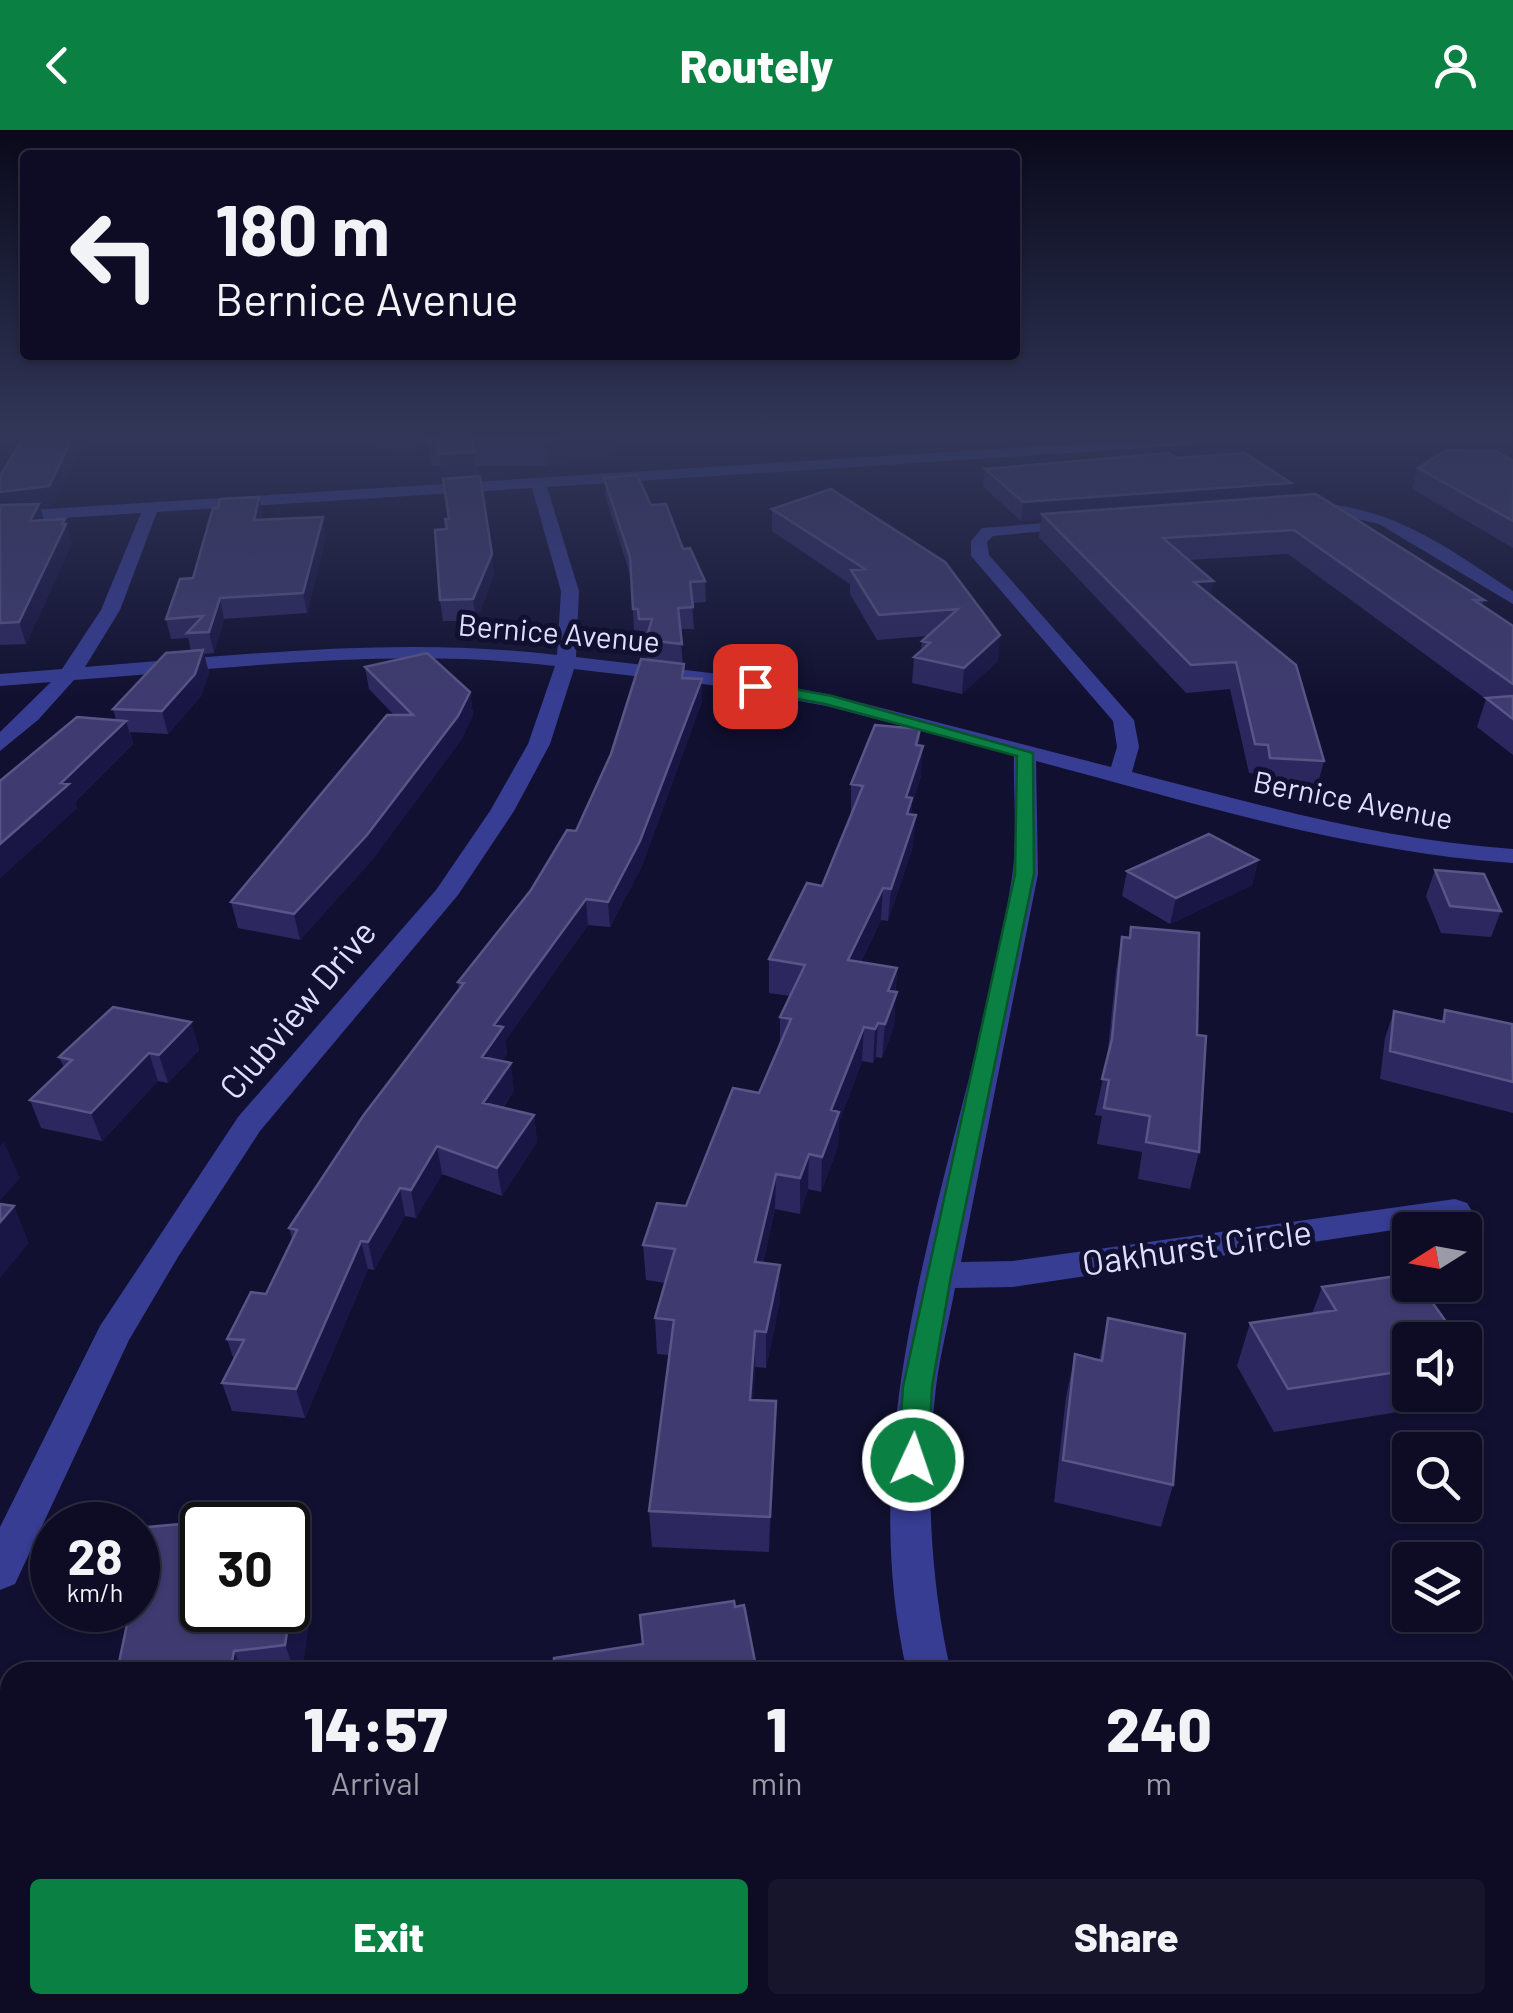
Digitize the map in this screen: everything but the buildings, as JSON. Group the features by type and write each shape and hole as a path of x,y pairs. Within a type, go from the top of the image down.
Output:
{"street":[{"path":"0,744 102,634 123,593 146,523"},
{"name":"Clubview Drive","path":"0,1571 104,1352 166,1248 249,1124 445,895 502,812 538,744 566,662 570,591 550,523"},
{"path":"1085,523 988,532 979,542 980,556 1123,720 1128,747 1119,779"},
{"path":"1396,523 1513,599"},
{"name":"Bernice Avenue","path":"0,680 365,652 510,655 719,680 826,700 1342,834 1452,852 1513,856"},
{"path":"928,1662 920,1632 911,1498 917,1387 1025,874 1025,753"},
{"name":"Oakhurst Circle","path":"938,1276 1013,1274 1455,1211"}],"route":[{"path":"755,686 826,700 1025,753 1025,874 938,1276 917,1387 913,1460"}]}
